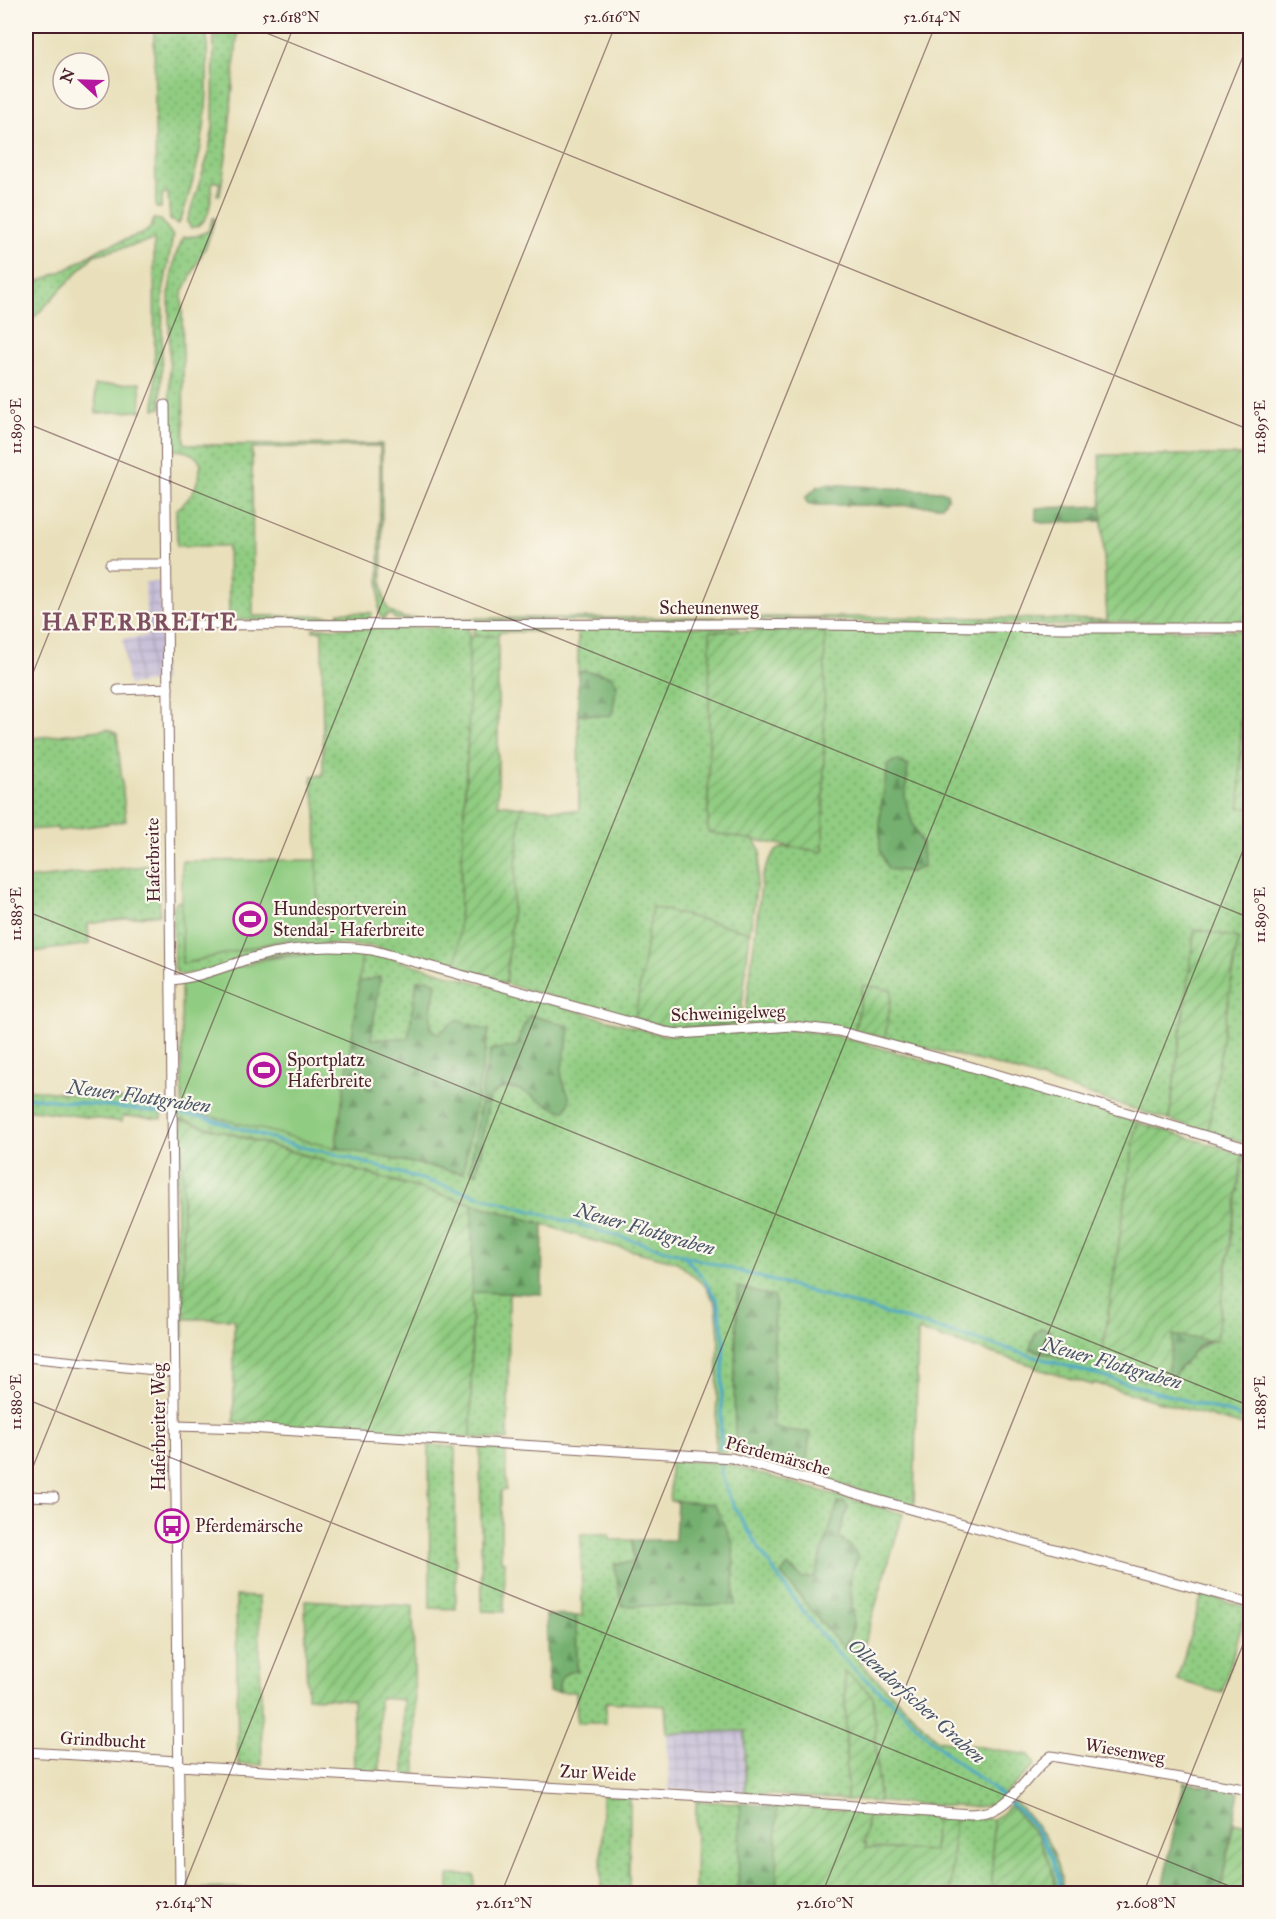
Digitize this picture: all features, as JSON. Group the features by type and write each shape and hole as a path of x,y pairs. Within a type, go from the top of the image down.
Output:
{"street":[{"name":"Haferbreite","path":"165,405 171,1032"},
{"path":"110,564 167,564"},
{"name":"Scheunenweg","path":"168,625 741,624 1055,628 1251,627"},
{"path":"118,690 168,688"},
{"name":"Schweinigelweg","path":"171,980 195,976 291,948 329,947 372,950 666,1032 680,1034 792,1026 838,1031 1251,1149"},
{"name":"Haferbreiter Weg","path":"171,1032 180,1893"},
{"path":"26,1357 175,1372"},
{"name":"Pferdemärsche","path":"175,1426 296,1430 732,1458 1251,1603"},
{"path":"26,1496 54,1497"},
{"name":"Grindbucht","path":"26,1752 178,1763"},
{"name":"Wiesenweg","path":"1010,1797 1051,1756 1251,1790"},
{"name":"Zur Weide","path":"178,1763 971,1814 993,1810 1010,1797"}],"shaded area":[{"path":"145,582 160,582 163,681 128,685 123,639 147,636"},
{"path":"745,1731 745,1793 669,1789 667,1733"}],"green space":[{"path":"154,26 207,26 207,89 204,128 196,168 178,224 170,220 168,193 163,193 161,208 156,208"},
{"path":"214,26 238,26 228,144 220,195 217,195 220,183 213,181 207,216 198,226 191,228 187,222 208,156 213,127"},
{"path":"215,218 207,244 182,294 184,443 193,445 382,444 382,584 386,606 398,616 405,618 932,617 1107,620 1107,622 1068,625 869,622 795,618 793,620 410,621 395,619 392,615 386,615 382,619 379,613 380,446 252,448 253,616 338,616 339,612 372,613 370,619 269,621 229,619 228,546 177,546 176,510 194,490 201,463 188,452 171,450 170,443 169,290 175,257 184,237 197,236 208,231"},
{"path":"154,219 161,220 173,236 163,292 161,408 155,409 154,240 94,255 26,326 26,287 69,268 102,248 144,233 151,227"},
{"path":"140,383 141,411 96,413 95,385"},
{"path":"1099,455 1250,455 1250,622 1107,622"},
{"path":"826,484 941,491 947,493 948,497 942,506 815,505 807,503 805,498 817,487"},
{"path":"1102,506 1102,521 1042,523 1036,520 1036,508"},
{"path":"467,627 469,630 469,712 465,794 506,983 521,807 579,811 578,714 608,716 612,713 617,684 611,676 597,672 578,672 578,632 572,631 575,627 738,627 739,631 710,632 708,831 754,840 761,852 750,932 652,907 693,1027 740,1023 737,1026 678,1032 370,946 324,944 200,972 183,975 176,972 173,908 176,902 182,901 182,964 287,939 318,936 316,806 312,776 323,775 322,631 313,631 313,628"},
{"path":"477,627 566,627 568,631 499,632 498,636 474,636 473,631"},
{"path":"759,627 1250,630 1250,710 1241,710 1240,808 1250,808 1250,1144 1208,1132 1237,938 1195,929 1169,1120 996,1065 885,1038 892,990 863,985 855,1030 804,1022 747,1025 745,1018 762,877 768,863 779,849 785,847 823,851 824,632 756,631"},
{"path":"710,631 825,632 823,852 708,832"},
{"path":"469,636 498,636 498,804 521,807 506,983 457,969 469,712"},
{"path":"585,671 611,676 617,684 612,714 608,716 578,714 578,672"},
{"path":"1241,709 1250,710 1250,808 1240,808"},
{"path":"108,729 117,734 126,821 58,831 57,828 26,830 26,739"},
{"path":"897,760 908,766 905,798 913,825 922,844 923,867 911,872 888,869 880,850 880,813 888,764"},
{"name":"Hundesportverein Stendal- Haferbreite","path":"317,860 318,936 287,939 182,964 182,861"},
{"path":"153,865 158,867 160,914 88,924 89,944 26,953 26,879"},
{"path":"652,907 750,932 740,1023 666,1027 635,1018"},
{"path":"1195,929 1238,938 1208,1132 1169,1120"},
{"path":"298,951 366,951 661,1035 799,1030 842,1037 1137,1122 1100,1369 1166,1385 1195,1351 1202,1345 1216,1341 1243,1154 1250,1156 1250,1428 1094,1383 1093,1385 918,1331 914,1506 760,1462 730,1449 725,1453 715,1452 719,1336 716,1304 706,1287 677,1262 590,1240 543,1224 233,1134 176,1120 178,1107 182,1109 358,982 362,954 319,953 266,959","holes":["1049,1330 1063,1358 1030,1349 1036,1332"]},
{"name":"Sportplatz Haferbreite","path":"319,953 362,954 335,1148 182,1109 181,984 266,959"},
{"path":"380,977 371,1039 408,1038 417,980 428,979 436,983 431,1012 431,1029 439,1034 458,1020 489,1031 463,1173 335,1148 358,982"},
{"path":"863,985 892,990 885,1038 855,1030"},
{"path":"530,1015 569,1026 562,1072 569,1098 568,1107 564,1111 527,1093 510,1088 495,1092 489,1101 487,1110 477,1173 473,1173 470,1170 484,1079 491,1050 517,1046 523,1027"},
{"path":"26,1089 162,1104 162,1119 123,1116 122,1122 26,1109"},
{"path":"182,1120 472,1204 471,1438 234,1422 234,1319 184,1319"},
{"path":"1137,1122 1243,1154 1216,1341 1173,1335 1166,1385 1100,1369"},
{"path":"183,1127 184,1337 178,1337 176,1130"},
{"path":"472,1204 543,1224 542,1294 472,1292"},
{"path":"738,1287 775,1297 773,1428 810,1433 806,1471 769,1459 735,1440 734,1391"},
{"path":"472,1292 509,1293 508,1440 471,1438"},
{"path":"1042,1328 1049,1330 1063,1358 1030,1348 1036,1332"},
{"path":"1173,1335 1209,1340 1198,1346 1166,1385"},
{"path":"429,1445 455,1447 456,1609 430,1608"},
{"path":"480,1448 506,1450 506,1490 501,1491 501,1561 505,1562 504,1612 482,1611"},
{"path":"670,1460 723,1463 903,1514 859,1661 938,1740 1029,1755 1035,1763 1034,1766 993,1805 975,1807 879,1802 873,1696 845,1672 847,1800 745,1793 745,1731 667,1733 665,1706 606,1702 606,1723 577,1723 576,1692 559,1692 559,1687 562,1676 568,1672 577,1671 576,1616 582,1616 581,1534 609,1534 610,1540 632,1540 634,1562 614,1564 734,1605 677,1501 670,1501","holes":["838,1503 848,1507 839,1536 857,1558 851,1574 854,1626 845,1647 836,1640 792,1568 802,1578 814,1578"]},
{"path":"677,1501 714,1504 733,1543 735,1605 622,1606 614,1564 634,1562 632,1540 675,1540"},
{"path":"844,1502 848,1506 839,1536 854,1551 857,1558 850,1585 852,1628 850,1638 844,1648 781,1574 788,1566 802,1578 814,1578 838,1503"},
{"path":"1202,1595 1247,1607 1222,1693 1177,1680"},
{"path":"236,1596 259,1597 262,1765 238,1764"},
{"path":"305,1600 413,1606 416,1775 404,1774 403,1700 379,1698 380,1772 354,1771 352,1700 307,1697"},
{"path":"546,1615 576,1616 577,1671 562,1677 559,1692 549,1692"},
{"path":"845,1671 873,1696 879,1802 847,1800"},
{"path":"1184,1782 1239,1792 1220,1893 1161,1894"},
{"path":"602,1795 630,1797 629,1893 601,1893"},
{"path":"696,1801 740,1803 738,1893 695,1894"},
{"path":"1014,1801 1041,1831 1054,1853 1063,1893 1056,1893 1054,1877 1010,1805"},
{"path":"740,1803 777,1806 777,1893 738,1893"},
{"path":"1010,1805 1039,1838 1054,1877 1056,1893 992,1893 993,1819 1002,1814"},
{"path":"777,1806 869,1812 863,1843 866,1844 866,1848 934,1851 935,1816 954,1817 951,1893 777,1894"},
{"path":"869,1812 935,1816 934,1851 865,1848 863,1844"},
{"path":"954,1817 993,1819 992,1893 951,1894"},
{"path":"1234,1822 1250,1826 1250,1893 1220,1893"},
{"path":"449,1875 474,1875 474,1888 498,1888 498,1893 449,1893"},
{"path":"249,1888 249,1893 189,1893 188,1889"}],"waterway":[{"name":"Neuer Flottgraben","path":"26,1097 203,1117 296,1146 331,1153 1250,1419"},
{"name":"Ollendorfscher Graben","path":"685,1257 700,1274 717,1300 724,1338 720,1448"},
{"name":"Ollendorfscher Graben","path":"720,1464 728,1494 737,1512 775,1572 810,1620 836,1651 940,1748 1017,1809 1032,1825 1045,1844 1055,1867 1061,1894"}],"place":[{"name":"Hundesportverein Stendal- Haferbreite","path":"250,919"},
{"name":"Sportplatz Haferbreite","path":"264,1070"},
{"name":"Pferdemärsche","path":"172,1526"}],"district":[{"name":"HAFERBREITE","path":"140,622"}]}
